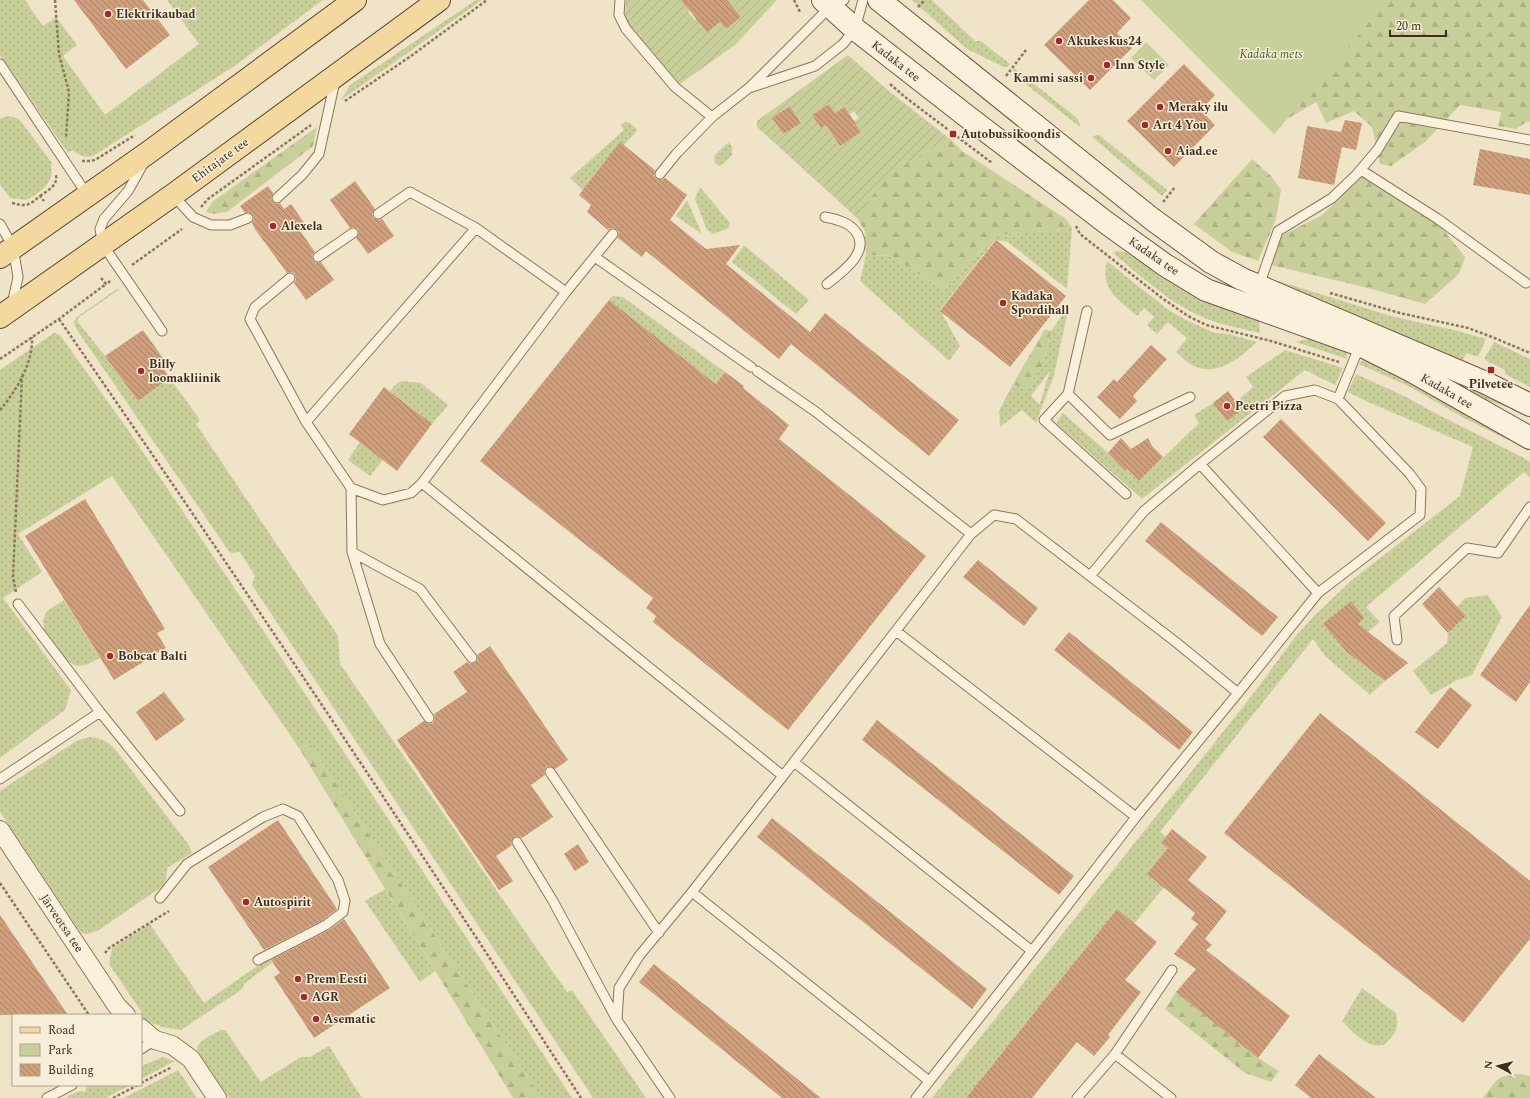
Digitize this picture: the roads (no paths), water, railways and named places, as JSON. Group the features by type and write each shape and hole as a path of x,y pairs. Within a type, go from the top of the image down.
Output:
{"main road":[{"path":"7,252 149,152 355,0"},
{"name":"Ehitajate tee","path":"5,314 103,245 439,0"},
{"name":"Kadaka tee","path":"879,0 1100,177 1157,210 1211,262 1268,301 1410,370 1530,438"},
{"name":"Kadaka tee","path":"832,2 855,29 1108,224 1165,265 1206,290 1268,301 1486,383 1530,405"},
{"path":"1063,189 1079,190 1091,188 1100,177"},
{"path":"1108,224 1157,210"}],"street":[{"name":"Järveotsa tee","path":"0,830 117,1006 125,1014"},
{"path":"142,1030 148,1045 172,1045 191,1059 216,1098"}],"lane":[{"path":"620,0 619,15 626,29 675,87 712,117"},
{"path":"750,87 815,66 843,44 855,29 863,0"},
{"path":"660,174 712,117 750,87 832,2"},
{"path":"1,66 88,196"},
{"path":"277,198 302,176 319,154 337,74"},
{"path":"1268,301 1278,231 1332,198 1361,170 1378,149 1398,116 1530,140"},
{"path":"149,152 128,191 104,218 100,229 103,245 162,331"},
{"path":"1361,170 1438,219 1526,283"},
{"path":"378,214 410,192 476,228 566,292"},
{"path":"172,195 193,216 211,225 230,226 248,218"},
{"path":"825,217 845,222 853,228 860,237 856,257 845,269 827,284"},
{"path":"0,224 7,252 18,277 5,314"},
{"path":"306,422 476,228"},
{"path":"318,257 353,233"},
{"path":"351,488 383,500 411,493 422,483 566,292 613,234"},
{"path":"595,257 816,412 971,534"},
{"path":"290,278 255,307 250,319 306,422 351,488 352,552 380,644 429,718"},
{"path":"1087,311 1068,394 1044,420 1126,494"},
{"path":"1338,399 1360,345"},
{"path":"916,1098 1136,817 1318,593 1420,515 1421,489 1408,473 1338,399 1315,390 1285,396 1144,511 1090,576"},
{"path":"1068,394 1110,435 1190,397"},
{"path":"1200,464 1318,593"},
{"path":"422,483 783,776"},
{"path":"1397,640 1394,616 1467,548 1498,553 1530,507"},
{"path":"617,1020 619,988 639,956 692,892 971,534 994,515 1016,519 1177,643 1238,693"},
{"path":"352,552 420,589 472,658"},
{"path":"18,604 100,712 180,811"},
{"path":"896,630 1136,817"},
{"path":"0,780 100,712"},
{"path":"794,762 1032,951"},
{"path":"550,772 659,933"},
{"path":"160,898 187,864 263,817 283,809 298,816 338,880 345,901 343,912 326,926 258,960"},
{"path":"517,842 553,901 617,1020 670,1098"},
{"path":"692,892 929,1081"},
{"path":"1077,1098 1115,1054 1172,970"},
{"path":"1115,1054 1171,1098"},
{"path":"47,1098 70,1086"}],"place":[{"name":"Elektrikaubad","path":"108,14"},
{"name":"Akukeskus24","path":"1059,41"},
{"name":"Inn Style","path":"1107,65"},
{"name":"Kammi sassi","path":"1091,78"},
{"name":"Meraky ilu","path":"1160,107"},
{"name":"Art 4 You","path":"1145,125"},
{"name":"Autobussikoondis","path":"953,134"},
{"name":"Aiad.ee","path":"1168,151"},
{"name":"Alexela","path":"273,226"},
{"name":"Kadaka Spordihall","path":"1003,303"},
{"name":"Pilvetee","path":"1491,370"},
{"name":"Billy loomakliinik","path":"141,371"},
{"name":"Peetri Pizza","path":"1227,406"},
{"name":"Bobcat Balti","path":"110,656"},
{"name":"Autospirit","path":"246,902"},
{"name":"Prem Eesti","path":"298,979"},
{"name":"AGR","path":"304,997"},
{"name":"Asematic","path":"316,1019"}],"park label":[{"name":"Kadaka mets","path":"1271,54"}]}
